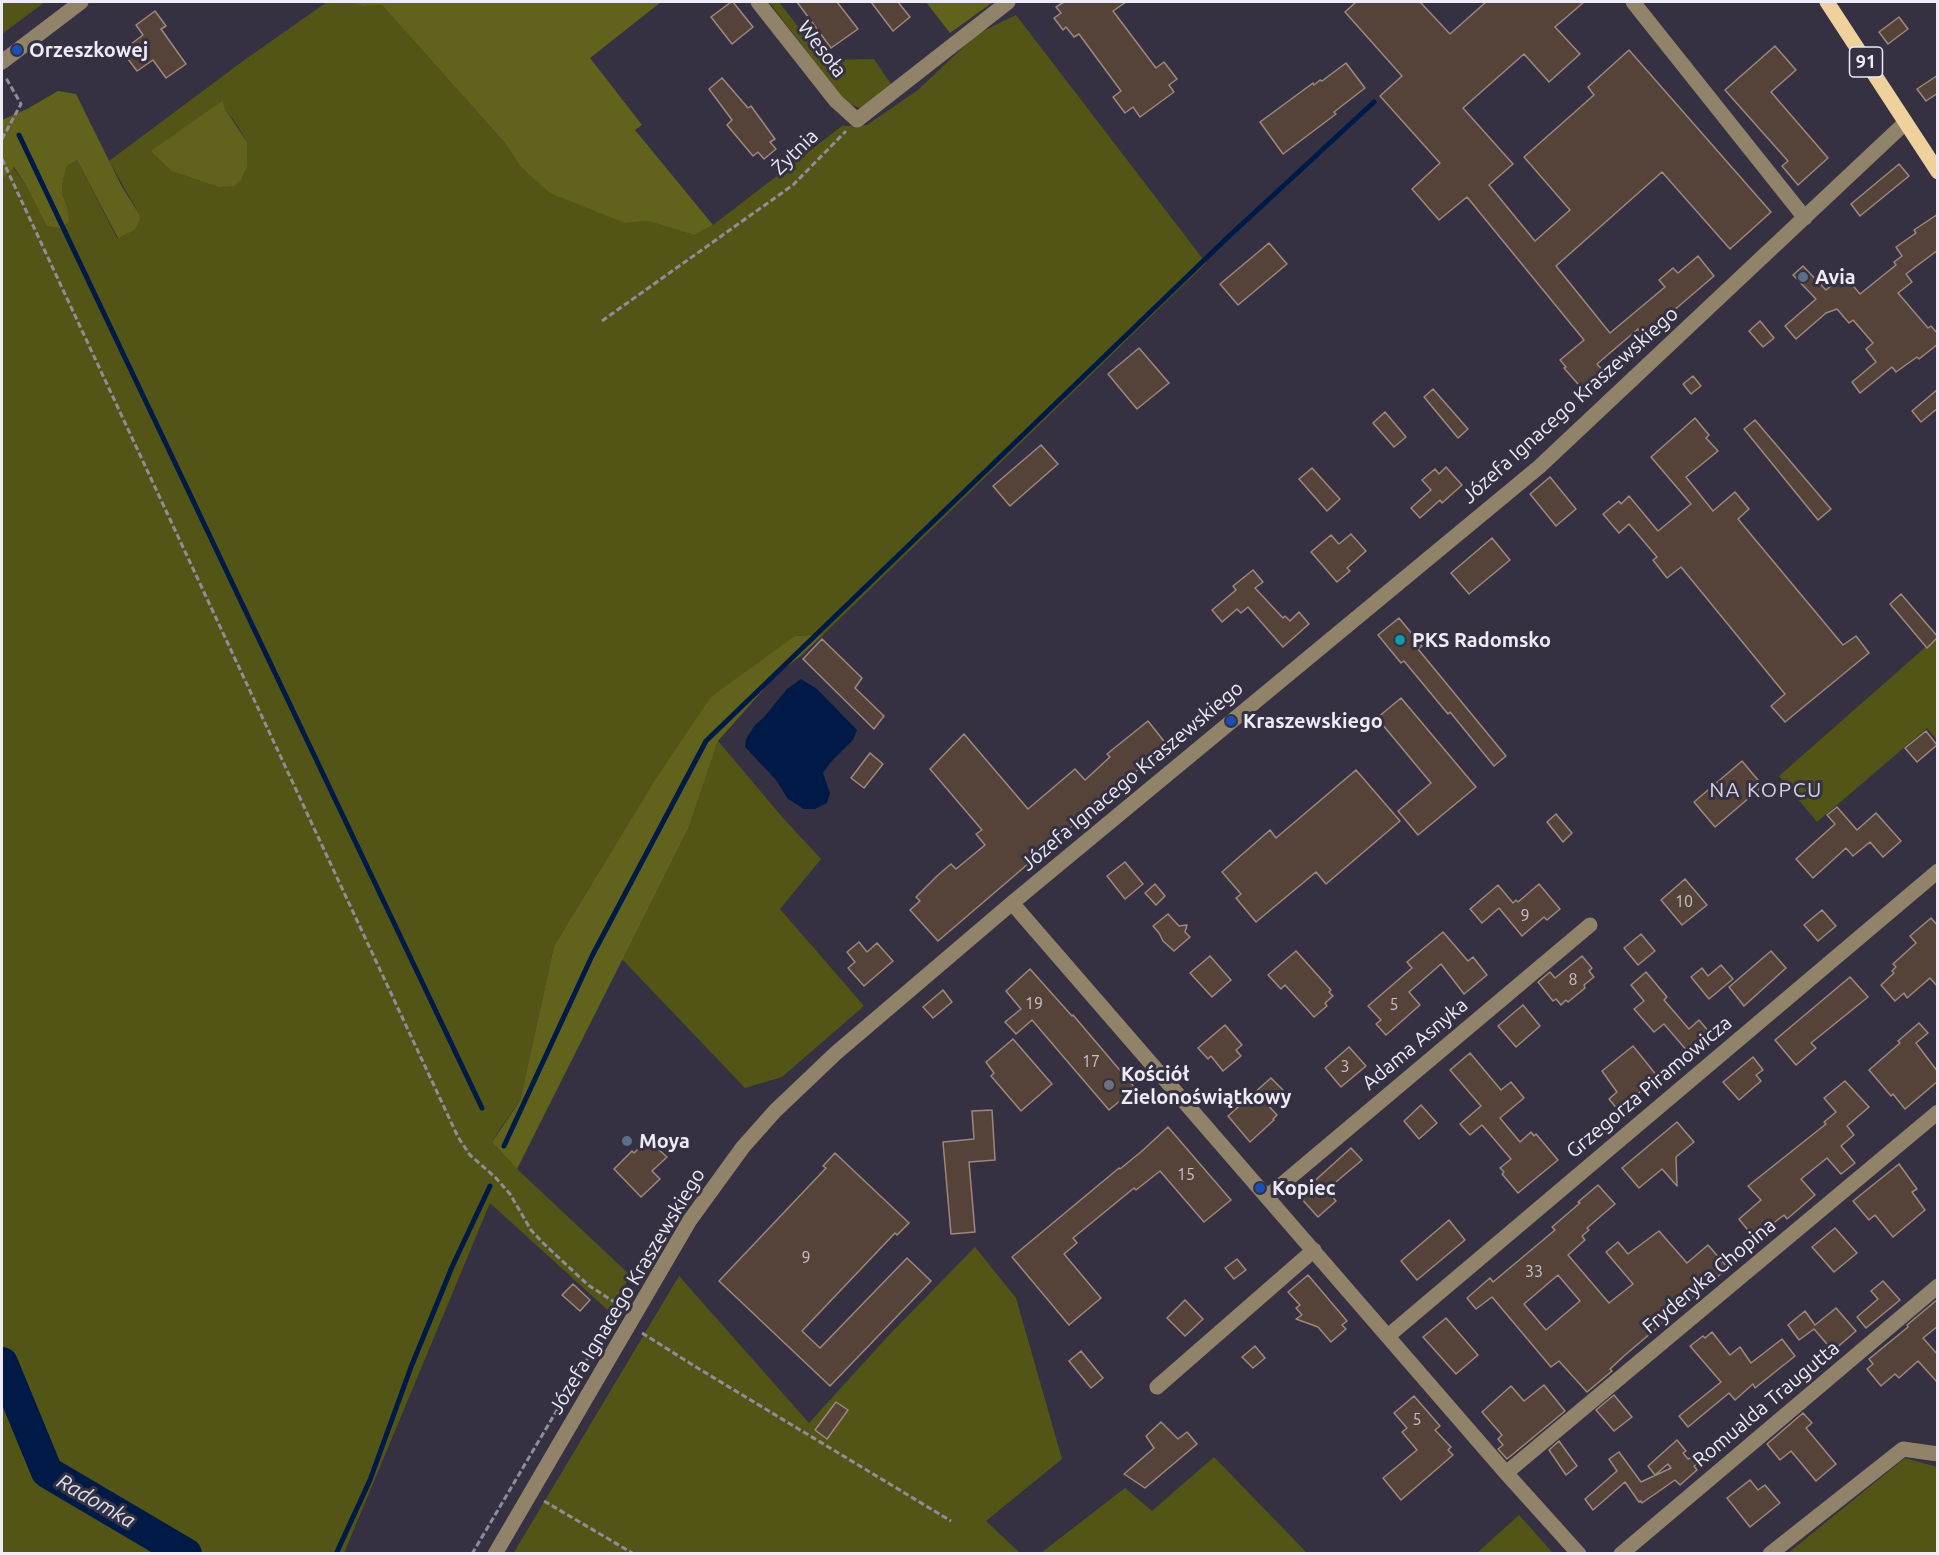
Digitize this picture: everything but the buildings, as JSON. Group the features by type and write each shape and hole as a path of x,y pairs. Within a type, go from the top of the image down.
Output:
{"main road":[{"name":"91","path":"1827,2 1938,172"}],"street":[{"path":"2,62 81,2"},
{"name":"Wesoła","path":"758,2 836,101 857,120"},
{"path":"857,120 1008,2"},
{"path":"1632,2 1805,218"},
{"name":"Józefa Ignacego Kraszewskiego","path":"495,1554 690,1220 743,1147 775,1111 836,1053 1012,903 1539,467 1905,123"},
{"name":"Grzegorza Piramowicza","path":"1388,1336 1938,871"},
{"path":"1012,903 1506,1473 1579,1554"},
{"name":"Adama Asnyka","path":"1268,1196 1590,925"},
{"name":"Fryderyka Chopina","path":"1506,1473 1938,1112"},
{"path":"1157,1387 1314,1250"},
{"name":"Romualda Traugutta","path":"1621,1554 1938,1286"},
{"path":"1770,1554 1903,1449 1938,1454"}],"path":[{"path":"2,70 21,104 2,139"},
{"name":"Żytnia","path":"602,321 793,185 857,120"},
{"path":"2,159 458,1137 470,1155 510,1194 531,1230 542,1242 588,1284 619,1305"},
{"path":"472,1554 631,1286"},
{"path":"628,1324 951,1521"},
{"path":"530,1493 634,1554"}],"shaded area":[{"path":"2,2 45,2 2,34"},
{"path":"327,2 350,2 362,6 382,5 504,142 521,167 625,223 648,221 694,235 713,225 842,126 867,125 918,90 977,34 1016,15 1206,263 824,634 795,636 653,783 554,946 520,1101 492,1142 517,1169 630,1275 612,1314 490,1203 344,1553 2,1553 2,179 13,167 27,187 67,207 62,193 63,180 67,166 77,160 117,238 135,230 141,217 109,161 243,61","holes":["223,100 225,109 247,142 218,187 171,171 152,151"]},
{"path":"350,2 661,2 590,58 642,125 635,130 713,225 694,235 648,221 625,223 550,193 521,167 504,142 382,5 362,6"},
{"path":"769,2 779,2 824,60 874,59 893,87 862,109 845,102"},
{"path":"926,2 993,2 950,33"},
{"path":"58,91 76,94 121,185 141,217 135,230 118,238 77,160 67,166 63,180 62,193 69,221 61,228 47,226 14,167 2,179 2,120"},
{"path":"223,100 225,109 247,142 247,166 241,180 234,186 218,187 171,171 151,151"},
{"path":"824,634 777,674 718,741 689,827 517,1169 492,1142 520,1101 554,946 653,783 711,697 795,636"},
{"path":"1937,637 1937,740 1927,728 1817,822 1779,776"},
{"path":"718,741 821,859 780,909 864,1006 782,1077 745,1088 622,959 689,827"},
{"path":"975,1247 1016,1298 1062,1459 986,1521 1020,1553 513,1554 679,1276 809,1423 890,1334"},
{"path":"1214,1457 1307,1553 1041,1553 1125,1488 1152,1511"},
{"path":"1905,1458 1937,1467 1937,1553 1788,1553"},
{"path":"1519,1515 1553,1553 1477,1553"}],"water":[{"path":"801,679 817,689 857,730 853,740 823,773 830,793 827,803 815,809 804,809 788,799 776,780 745,747 746,739 755,725 787,689"}],"waterway":[{"path":"504,1146 592,956 706,741 1227,238 1374,102"},
{"path":"19,135 482,1108"},
{"path":"336,1554 370,1480 411,1367 452,1267 490,1186"},
{"name":"Radomka","path":"2,1363 47,1472 186,1554"}],"place":[{"name":"Orzeszkowej","path":"17,50"},
{"name":"Avia","path":"1803,277"},
{"name":"PKS Radomsko","path":"1400,640"},
{"name":"Kraszewskiego","path":"1231,721"},
{"name":"Kościół Zielonoświątkowy","path":"1109,1085"},
{"name":"Moya","path":"627,1141"},
{"name":"Kopiec","path":"1260,1188"}],"district":[{"name":"NA KOPCU","path":"1766,790"}]}
